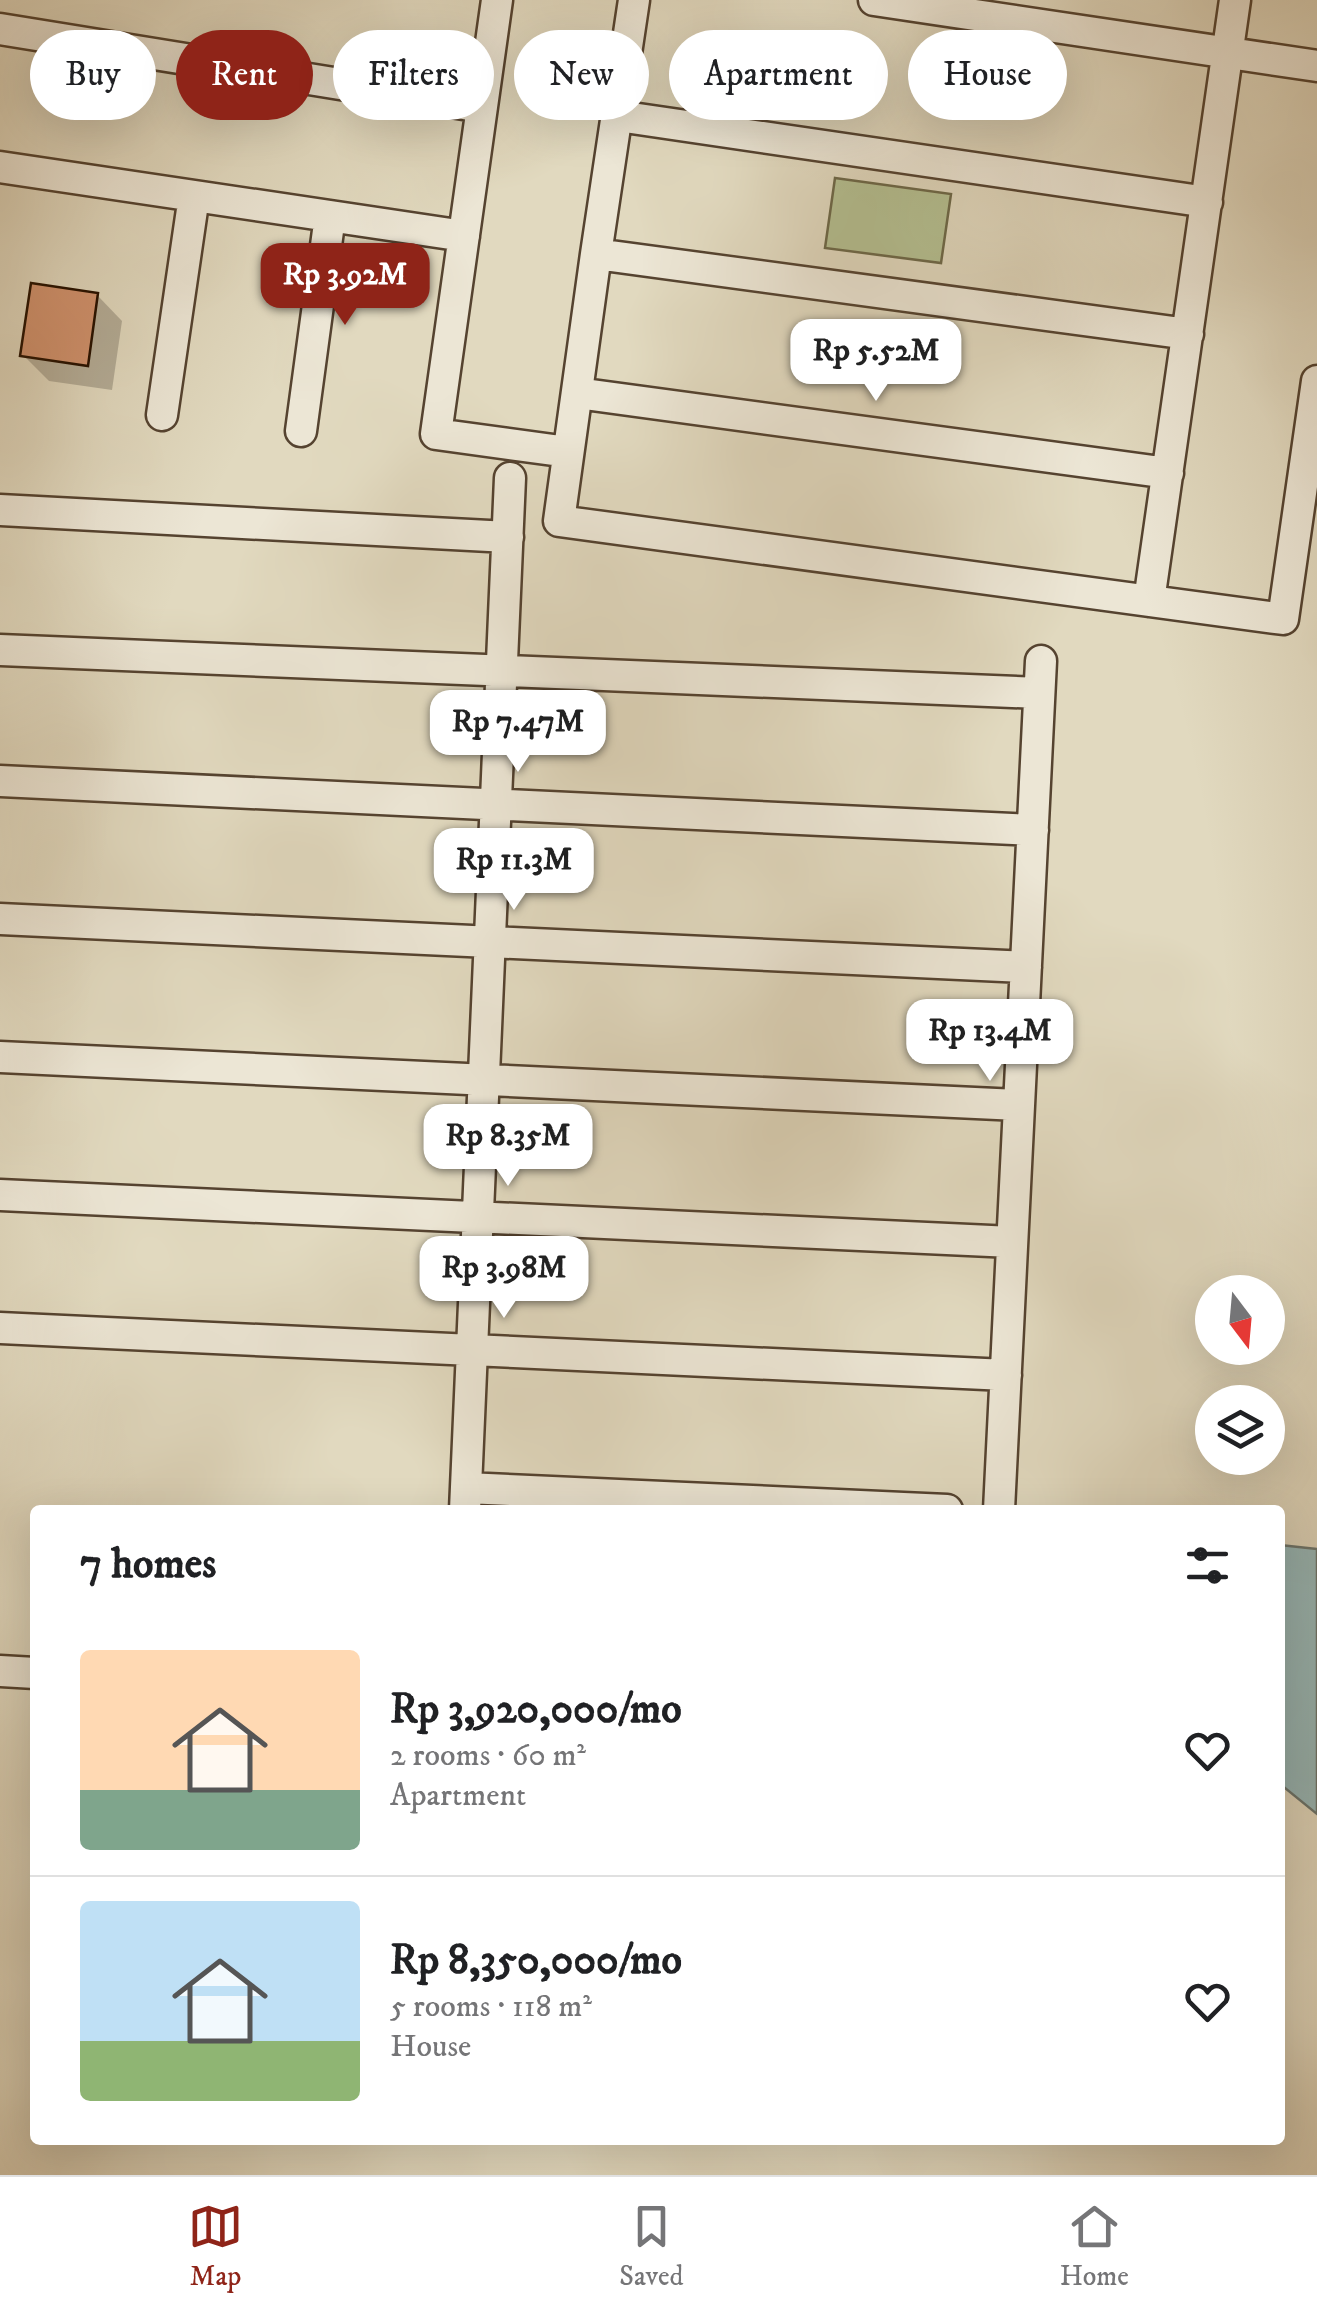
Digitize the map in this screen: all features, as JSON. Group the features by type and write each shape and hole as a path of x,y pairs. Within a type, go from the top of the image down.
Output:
{"street":[{"path":"493,30 497,0"},
{"path":"630,30 634,0"},
{"path":"874,0 1317,66"},
{"path":"1150,601 1235,0"},
{"path":"0,29 333,83"},
{"path":"480,120 436,434 568,452"},
{"path":"617,120 558,522 1283,620 1317,381"},
{"path":"645,120 1207,202"},
{"path":"0,167 464,236"},
{"path":"162,416 194,196"},
{"path":"301,431 330,216"},
{"path":"596,254 1188,334"},
{"path":"577,394 1168,473"},
{"path":"510,478 466,1499 728,1505"},
{"path":"0,510 508,537"},
{"path":"0,650 1039,693"},
{"path":"999,1505 1041,661"},
{"path":"0,781 1032,830"},
{"path":"0,919 1026,967"},
{"path":"0,1057 1019,1105"},
{"path":"0,1195 1012,1242"},
{"path":"0,1328 1006,1375"},
{"path":"0,1671 30,1673"}],"green space":[{"path":"835,178 951,194 941,263 825,248"}],"water":[{"path":"1285,1546 1317,1549 1317,1814 1285,1788"}],"building":[{"path":"31,283 98,293 88,366 20,356"}]}
